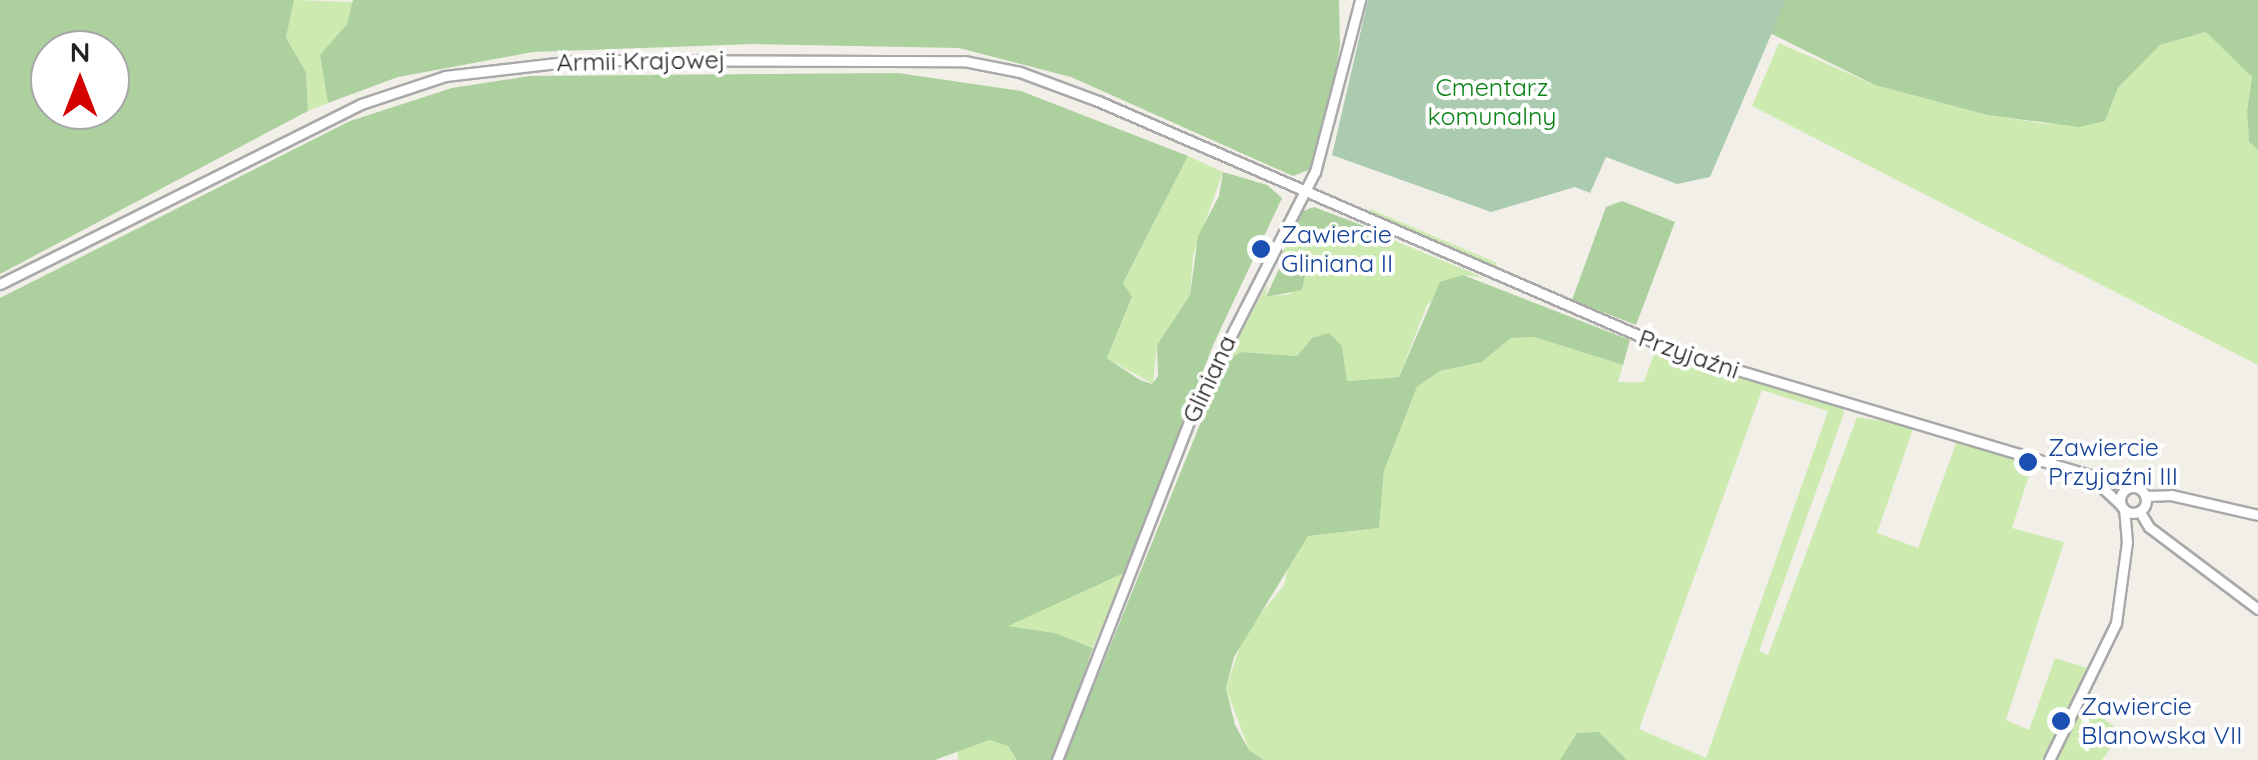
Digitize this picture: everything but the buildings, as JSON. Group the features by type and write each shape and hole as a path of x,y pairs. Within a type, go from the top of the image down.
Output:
{"street":[{"name":"Gliniana","path":"1058,760 1195,406 1303,194 1331,125 1360,0"},
{"name":"Armii Krajowej","path":"0,284 360,104 445,76 528,64 855,57 991,65 1098,101 1303,194"},
{"name":"Przyjaźni","path":"1303,194 1677,352 2130,487 2146,496"},
{"name":"Przyjaźni","path":"2089,475 2122,508"},
{"path":"2049,760 2116,623 2127,542 2122,508 2130,487"},
{"path":"2127,542 2142,517 2146,496 2171,495 2258,515"},
{"path":"2122,508 2142,517 2258,608"}],"green space":[{"path":"0,0 294,0 286,38 306,72 308,111 0,274"},
{"path":"294,0 354,2 347,24 320,55 328,103 308,111 306,72 286,38"},
{"path":"353,0 1339,0 1340,45 1327,125 1311,169 1293,176 1071,77 959,48 752,44 533,52 398,77 328,103 320,55 347,24"},
{"name":"Cmentarz komunalny","path":"1368,0 1786,0 1710,177 1677,184 1606,157 1590,193 1575,187 1491,212 1332,155"},
{"path":"1600,0 2258,0 2258,150 2249,142 2247,111 2252,77 2206,32 2160,45 2118,88 2105,121 2079,127 1987,115 1875,85 1772,34 1760,43"},
{"path":"2207,32 2252,77 2247,111 2249,142 2258,150 2258,365 1752,106 1779,43 1875,85 1987,115 2047,124 2105,121 2118,88 2160,45"},
{"path":"898,73 1021,91 1188,156 1123,283 1132,297 1107,358 1152,384 1158,376 1157,345 1190,295 1198,236 1219,196 1223,172 1267,185 1282,198 1214,343 1124,573 1008,626 1055,633 1093,648 1053,760 1017,760 1008,746 989,740 935,760 0,760 0,298 350,121 452,88 530,76"},
{"path":"1188,156 1223,172 1193,255 1190,295 1157,345 1153,384 1107,358 1132,298 1123,283"},
{"path":"1622,201 1675,222 1636,325 1572,300 1606,207"},
{"path":"1314,207 1364,226 1383,242 1293,233 1303,211"},
{"path":"1370,209 1497,263 1494,269 1367,215"},
{"path":"1293,233 1378,246 1383,242 1376,233 1485,278 1463,275 1427,305 1399,377 1347,381 1342,346 1312,338 1297,356 1242,352 1226,360 1267,285 1266,297 1291,294 1284,258 1276,265"},
{"path":"1284,258 1306,269 1302,290 1266,297"},
{"path":"1463,275 1630,340 1623,365 1534,337 1511,338 1482,362 1440,371 1417,387 1384,471 1379,528 1308,536 1234,657 1226,688 1235,725 1249,750 1264,760 1064,760 1226,360 1241,352 1297,356 1312,338 1329,333 1342,346 1347,381 1399,377 1440,282"},
{"path":"1534,337 1623,365 1618,382 1644,382 1654,354 1841,406 1844,413 1759,651 1768,655 1857,417 1914,426 1877,533 1918,548 1958,438 2033,463 2012,528 2064,542 2006,720 2029,730 2055,658 2091,669 2042,760 1627,760 1599,732 1560,760 1264,760 1249,750 1226,688 1244,634 1284,585 1290,558 1308,536 1379,528 1384,471 1417,387 1440,371 1482,362 1511,338","holes":["1762,390 1828,411 1706,758 1639,729"]},
{"path":"1124,573 1093,648 1055,633 1005,626"},
{"path":"2085,704 2122,733 2102,760 2056,760"},
{"path":"1599,732 1627,760 1560,760 1577,733"},
{"path":"989,740 1008,746 1017,760 958,760 957,748"}],"place":[{"name":"Zawiercie Gliniana II","path":"1261,249"},
{"name":"Zawiercie Przyjaźni III","path":"2028,462"},
{"name":"Zawiercie Blanowska VII","path":"2061,721"}]}
